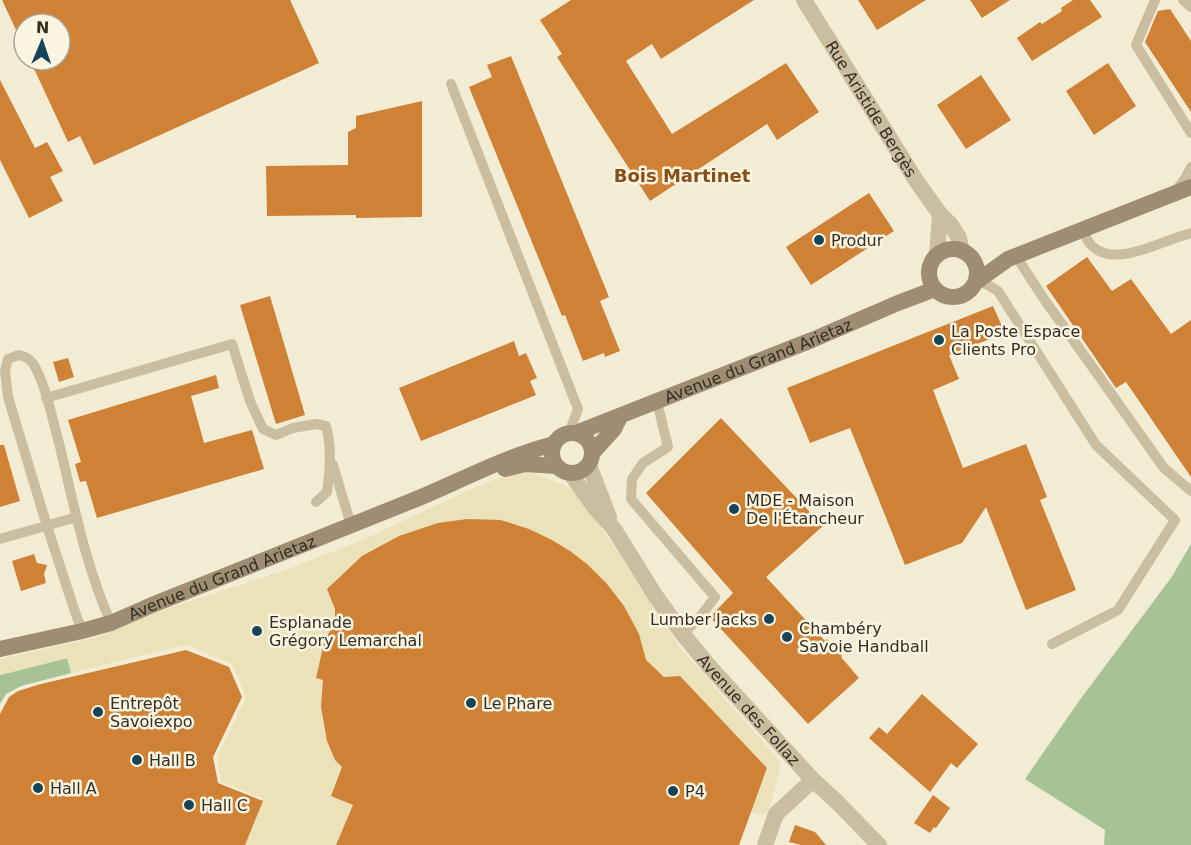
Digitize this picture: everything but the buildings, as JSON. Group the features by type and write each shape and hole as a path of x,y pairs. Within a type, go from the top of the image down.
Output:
{"main road":[{"path":"976,282 1012,258 1191,187"},
{"path":"967,255 976,266 978,274 972,289 957,297 941,294 931,283 929,271 932,261 943,251 951,249 967,255 1012,258"},
{"name":"Avenue du Grand Arietaz","path":"898,303 929,271"},
{"name":"Avenue du Grand Arietaz","path":"573,433 620,417 935,289"},
{"path":"591,459 591,446 582,436 573,433 558,439 554,444 552,455 556,466 571,474 578,473 584,470 620,417"},
{"name":"Avenue du Grand Arietaz","path":"439,490 500,461 554,444"},
{"name":"Avenue du Grand Arietaz","path":"0,649 82,631 111,622 439,490 525,464 556,466"}],"street":[{"name":"Rue Aristide Bergès","path":"804,0 917,182 940,214 951,225 967,255"},
{"path":"937,255 940,214"},
{"name":"Avenue des Follaz","path":"591,459 614,529"},
{"name":"Avenue des Follaz","path":"571,474 595,508 614,529 655,595 682,633 740,701 875,843"},
{"path":"765,845 776,814 813,780"}],"lane":[{"path":"1155,0 1136,45 1191,133"},
{"path":"1183,0 1191,7"},
{"path":"451,84 578,409 573,433"},
{"path":"1173,194 1191,167"},
{"path":"1082,230 1093,246 1107,254 1126,254 1191,233"},
{"path":"1012,258 1044,299 1164,468 1191,491"},
{"path":"976,282 986,284 998,291 1096,446 1175,520 1118,610 1052,644"},
{"path":"46,398 232,344 250,401 262,429 276,435 293,428 316,424 326,426 330,441 330,472 327,492 316,502"},
{"path":"82,631 3,386 8,358 19,355 30,359 39,375 101,601 111,622"},
{"path":"657,402 668,447 643,463 632,479 631,499 716,597 697,621 682,633"},
{"path":"330,454 351,525"},
{"path":"0,539 77,517"}],"green space":[{"path":"1191,544 1191,845 1104,845 1105,830 1025,779 1079,701 1171,578"},
{"path":"68,658 71,673 21,686 6,694 0,704 0,675"}],"shaded area":[{"path":"525,472 547,478 574,490 580,496 681,649 778,759 780,769 768,813 761,815 751,812 768,768 726,727 357,802 341,845 242,845 262,798 221,782 217,757 246,697 232,664 186,645 71,673 67,658 0,675 0,659 97,637 116,630 128,622 282,571 360,541 467,491 496,479"}],"place":[{"name":"Produr","path":"819,240"},
{"name":"La Poste Espace Clients Pro","path":"939,340"},
{"name":"MDE - Maison De l'Étancheur","path":"734,509"},
{"name":"Lumber Jacks","path":"769,619"},
{"name":"Esplanade Grégory Lemarchal","path":"257,631"},
{"name":"Chambéry Savoie Handball","path":"787,637"},
{"name":"Le Phare","path":"471,703"},
{"name":"Entrepôt Savoiexpo","path":"98,712"},
{"name":"Hall B","path":"137,760"},
{"name":"Hall A","path":"38,788"},
{"name":"P4","path":"673,791"},
{"name":"Hall C","path":"189,805"}],"district":[{"name":"Bois Martinet","path":"682,176"}]}
